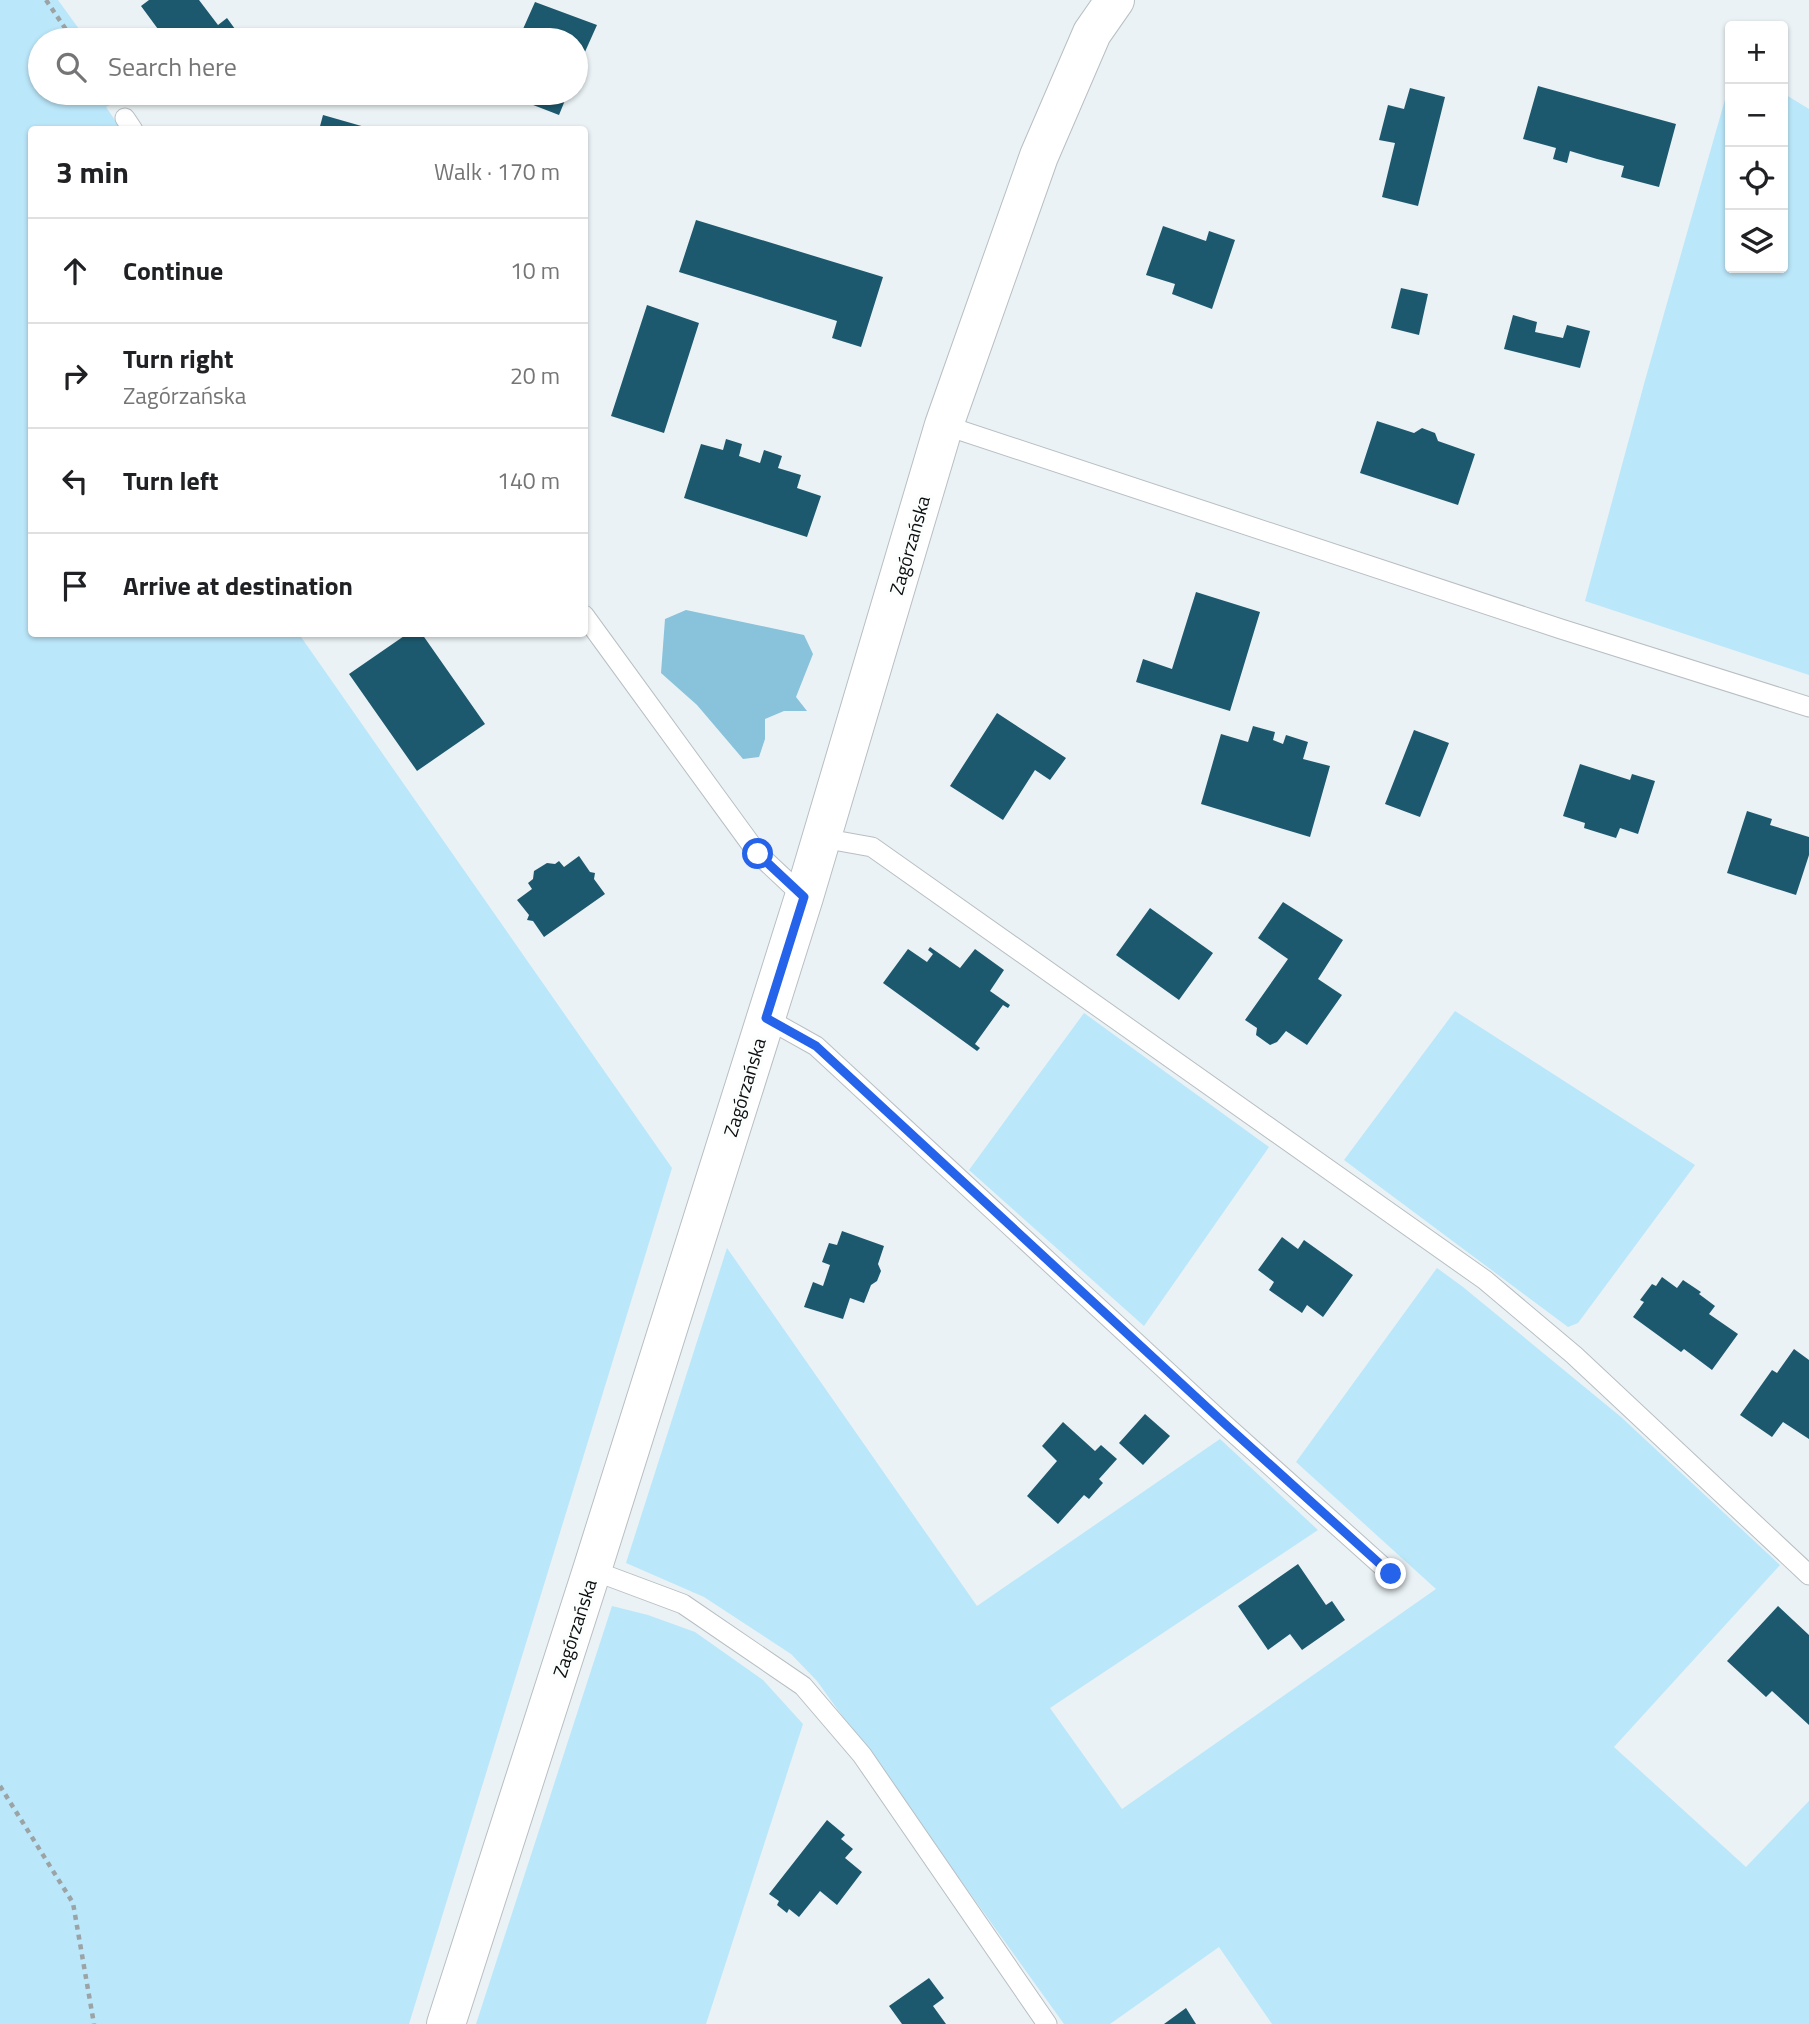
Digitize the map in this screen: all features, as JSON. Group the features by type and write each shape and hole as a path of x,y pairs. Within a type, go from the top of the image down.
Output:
{"street":[{"name":"Zagórzańska","path":"446,2024 804,897 944,425 1039,156 1092,33 1115,0"}],"lane":[{"path":"944,425 1561,629 1809,707"},
{"path":"588,620 758,854 804,897"},
{"path":"822,838 872,847 1485,1280 1574,1355 1809,1575"},
{"path":"766,1018 816,1046 1391,1574"},
{"path":"592,1570 683,1604 803,1686 862,1755 1046,2024"}],"path":[{"path":"47,0 65,28"},
{"path":"0,1786 73,1903 94,2024"}],"shaded area":[{"path":"0,0 58,0 78,28 28,28 28,105 110,105 106,107 119,126 28,126 28,637 301,637 672,1168 409,2024 0,2024"},
{"path":"1788,96 1809,109 1809,675 1585,601 1725,100 1725,273 1788,273"},
{"path":"686,610 804,635 813,654 796,697 807,711 784,711 765,719 765,739 759,757 743,759 697,705 661,673 665,619"},
{"path":"1455,1011 1695,1165 1578,1323 1568,1327 1344,1160"},
{"path":"1084,1013 1269,1147 1144,1326 969,1170"},
{"path":"727,1248 977,1606 1220,1439 1318,1530 1050,1708 1122,1809 1436,1589 1296,1462 1437,1268 1621,1417 1780,1565 1614,1747 1746,1867 1809,1801 1809,2024 1272,2024 1219,1947 1110,2024 1064,2024 817,1681 791,1654 704,1597 626,1563"},
{"path":"612,1606 648,1615 695,1632 763,1680 803,1724 706,2024 476,2024"}],"building":[{"path":"149,0 199,0 218,25 227,18 234,28 157,28 141,6"},
{"path":"535,2 597,25 588,45 588,28 523,28"},
{"path":"1538,86 1676,124 1659,187 1621,177 1624,166 1570,151 1567,163 1553,159 1556,148 1523,139"},
{"path":"1410,88 1445,97 1418,206 1382,197 1395,143 1379,140 1388,105 1404,109"},
{"path":"533,105 563,105 559,115"},
{"path":"323,115 362,126 320,126"},
{"path":"696,220 883,277 861,347 832,338 837,321 679,272"},
{"path":"1163,226 1206,241 1209,231 1235,240 1212,309 1172,294 1175,284 1146,275"},
{"path":"1401,288 1428,294 1419,335 1391,328"},
{"path":"647,305 699,323 664,433 611,416"},
{"path":"1513,315 1537,322 1535,332 1563,338 1567,325 1590,331 1580,368 1504,349"},
{"path":"1377,421 1414,433 1422,428 1435,433 1438,441 1475,454 1458,505 1360,473"},
{"path":"726,439 742,444 739,456 760,463 764,450 782,456 778,468 801,475 797,488 821,496 807,537 684,498 701,444 723,450"},
{"path":"1196,592 1260,612 1230,711 1136,682 1143,659 1172,669"},
{"path":"403,637 424,637 485,724 417,771 349,674"},
{"path":"997,713 1066,758 1050,780 1035,770 1003,820 950,786"},
{"path":"1253,726 1275,732 1273,740 1283,744 1286,735 1308,742 1303,759 1330,766 1310,837 1201,804 1221,734 1248,742"},
{"path":"1414,730 1449,743 1420,817 1385,804"},
{"path":"1580,764 1630,780 1632,774 1655,781 1638,834 1620,828 1616,838 1584,828 1585,823 1563,816"},
{"path":"1747,811 1772,819 1770,825 1809,837 1809,855 1796,895 1727,873"},
{"path":"579,856 590,872 595,873 594,879 605,894 544,937 533,921 527,920 529,915 517,900 532,889 528,883 533,879 534,871 547,863 555,864 559,861 564,867"},
{"path":"1283,902 1343,940 1318,979 1342,995 1307,1045 1286,1031 1277,1042 1270,1045 1256,1035 1257,1028 1245,1020 1288,959 1258,938"},
{"path":"1150,908 1213,953 1179,1000 1116,955"},
{"path":"930,947 960,968 975,949 1004,970 990,991 1010,1005 1008,1008 1003,1005 975,1044 980,1048 977,1051 883,983 908,949 927,962 933,954 928,950"},
{"path":"842,1231 884,1246 878,1264 881,1271 877,1281 871,1285 864,1303 850,1298 843,1319 804,1307 813,1282 823,1286 830,1265 822,1262 829,1243 837,1245"},
{"path":"1282,1237 1298,1249 1304,1240 1353,1275 1323,1317 1307,1305 1302,1313 1269,1290 1274,1282 1258,1270"},
{"path":"1662,1277 1677,1288 1683,1280 1701,1292 1699,1294 1715,1306 1709,1314 1738,1334 1712,1370 1684,1349 1681,1352 1633,1317 1644,1302 1640,1300 1652,1284 1656,1286"},
{"path":"1794,1349 1809,1360 1809,1439 1783,1422 1772,1437 1740,1415 1772,1370 1777,1373"},
{"path":"1145,1414 1170,1436 1143,1465 1119,1443"},
{"path":"1063,1422 1095,1451 1101,1445 1117,1459 1099,1479 1103,1483 1089,1499 1084,1495 1058,1524 1027,1496 1057,1461 1042,1446"},
{"path":"1298,1564 1326,1605 1332,1601 1345,1620 1302,1650 1290,1634 1268,1650 1238,1606"},
{"path":"1778,1606 1809,1635 1809,1725 1772,1691 1766,1697 1727,1661"},
{"path":"827,1820 845,1835 841,1839 853,1849 845,1858 862,1872 837,1905 820,1891 799,1917 789,1909 787,1913 777,1905 779,1901 769,1894"},
{"path":"929,1978 944,1998 933,2006 946,2024 902,2024 889,2006"},
{"path":"1186,2008 1196,2024 1164,2024"}],"route":[{"path":"758,854 804,897 766,1018 816,1046 1391,1574"}]}
